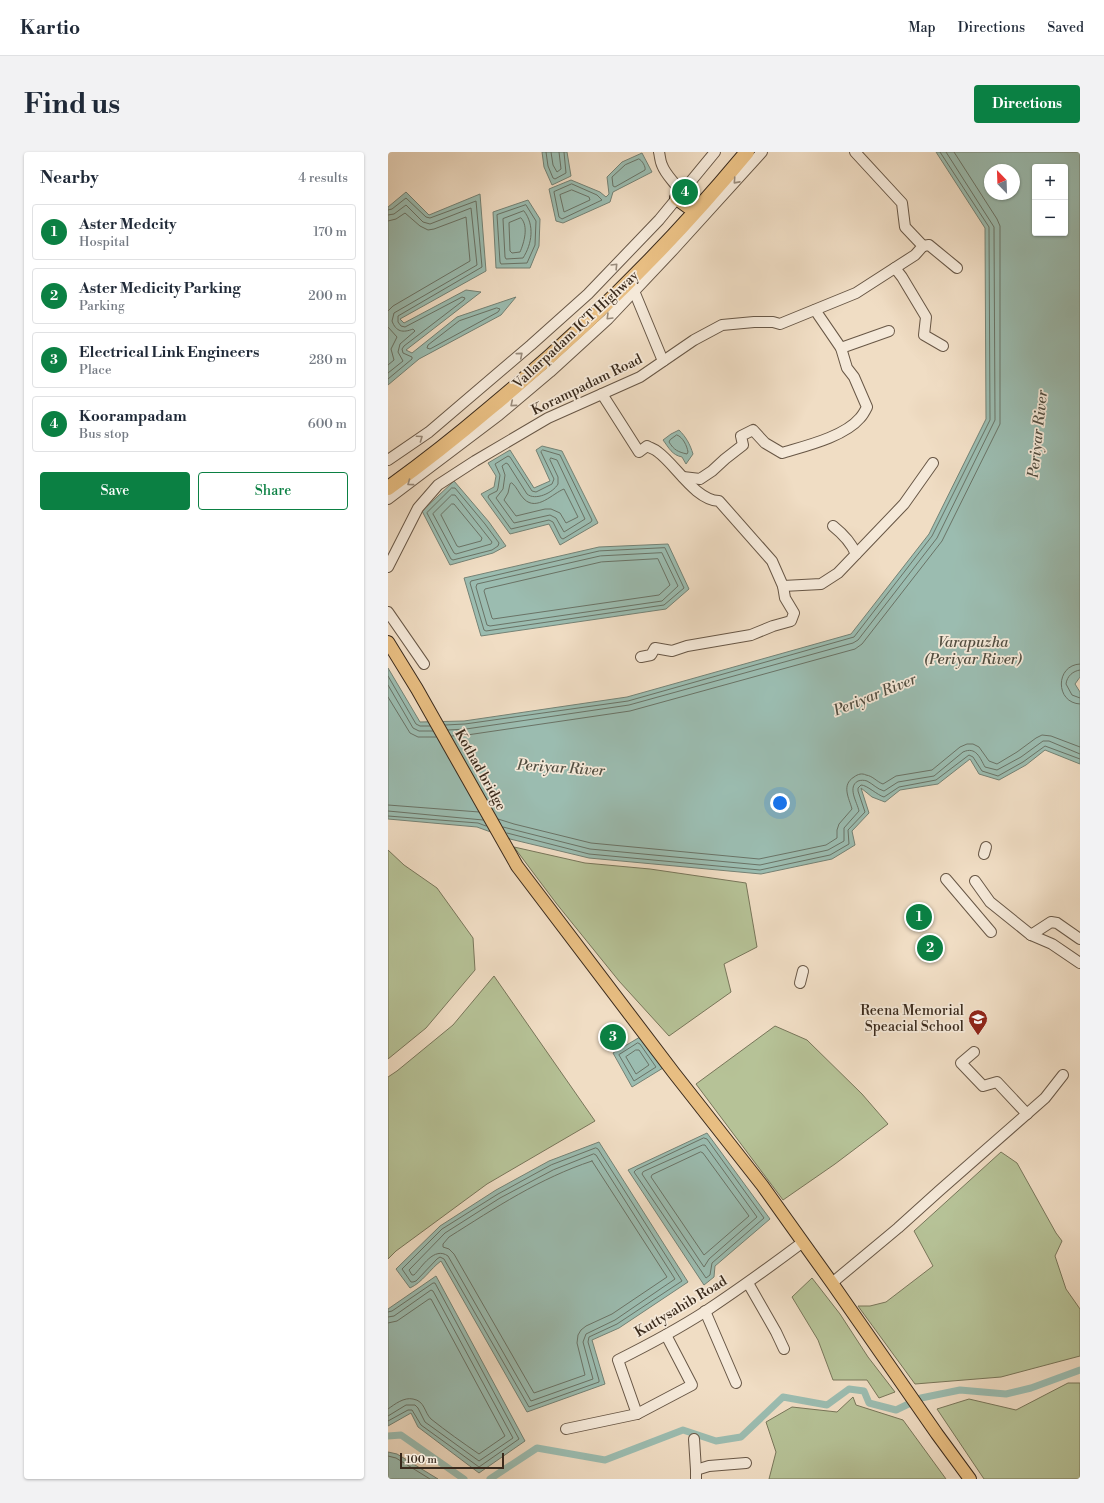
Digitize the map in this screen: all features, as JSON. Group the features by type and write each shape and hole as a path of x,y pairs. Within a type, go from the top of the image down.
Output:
{"highway":[{"name":"Vallarpadam ICT Highway","path":"388,488 455,437 522,376 602,297 682,199 734,152"},
{"name":"Vallarpadam ICT Highway","path":"388,476 570,340 688,227 747,152"}],"main road":[{"name":"Kothad bridge","path":"388,642 417,688 517,866 762,1186 970,1479"}],"street":[{"path":"659,152 662,165 669,178 677,186 682,199"},
{"path":"388,460 429,432 543,335 593,288 682,199 715,152"},
{"path":"388,499 516,401 608,319 634,291 688,227 762,152"},
{"path":"855,152 902,203 905,226 923,246 929,245 957,268"},
{"name":"Korampadam Road","path":"388,567 418,508 438,485 475,461 548,418 640,377 694,340 722,325 754,322 773,322 780,324 856,293 915,255 923,246"},
{"path":"895,268 926,317 924,334 943,346"},
{"path":"634,291 663,361"},
{"path":"683,477 700,479 712,471 743,445 741,436 753,430 765,443 782,453 817,443 846,429 860,419 867,407 854,377 847,368 841,348 815,310"},
{"path":"841,348 889,331"},
{"path":"602,394 638,452 647,446 658,451 700,493 711,501 719,501 772,561 783,586 785,598 794,613 791,621 773,626 751,635 687,646 672,651 655,648 651,655 641,657"},
{"path":"783,586 821,584 838,573 904,504 933,463"},
{"path":"833,526 852,544 856,554"},
{"path":"388,612 424,664"},
{"path":"946,879 991,932"},
{"path":"975,881 990,902 1031,935 1052,944 1080,963"},
{"path":"1031,935 1051,922 1057,923 1080,939"},
{"path":"800,983 803,971"},
{"path":"974,1052 961,1063 983,1086 997,1082 1027,1114"},
{"path":"832,1283 898,1228 1045,1098 1063,1075"},
{"name":"Kuttysahib Road","path":"637,1414 618,1360 666,1335 705,1311 748,1283 803,1242"},
{"path":"748,1283 773,1326 784,1349"},
{"path":"705,1311 736,1383"},
{"path":"566,1429 637,1414 692,1385 666,1335"},
{"path":"694,1439 696,1475"},
{"path":"696,1475 709,1466 746,1463"}],"green space":[{"path":"514,847 585,863 650,869 746,883 757,947 724,964 731,992 669,1036 619,981 556,903"},
{"path":"388,850 404,865 437,888 473,938 475,970 426,1028 388,1059"},
{"path":"494,976 595,1121 487,1184 396,1251 388,1259 388,1077 453,1025"},
{"path":"775,1026 807,1040 862,1094 888,1124 835,1164 783,1200 696,1084"},
{"path":"1001,1152 1017,1163 1062,1241 1055,1256 1066,1289 1080,1309 1080,1356 1001,1377 915,1384 858,1306 870,1306 886,1302 933,1266 914,1231"},
{"path":"812,1278 840,1314 868,1357 895,1392 879,1398 867,1380 833,1380 818,1340 792,1297"},
{"path":"1068,1383 1080,1383 1079,1479 984,1479 937,1409 969,1399 1016,1410"},
{"path":"853,1397 856,1405 903,1420 946,1479 769,1479 776,1452 766,1422 792,1407 837,1412"}],"water":[{"path":"542,152 567,152 571,176 552,185 544,167"},
{"name":"Varapuzha (Periyar River)","path":"936,152 1080,152 1080,677 1075,684 1080,692 1080,764 1045,750 1026,765 999,780 979,774 970,759 938,784 900,790 885,802 872,797 861,788 869,813 852,831 855,845 832,859 761,874 589,858 510,839 477,827 388,819 388,668 420,722 464,721 627,697 851,634 929,534 986,419 985,228"},
{"path":"642,153 652,172 613,192 610,202 563,223 556,221 549,189 571,180 600,192 606,197 609,194 607,177 622,162"},
{"path":"406,192 429,215 480,194 486,271 400,319 404,323 466,290 481,292 406,350 412,353 457,317 516,297 501,315 419,359 388,385 388,207"},
{"path":"528,200 540,219 539,246 530,268 496,268 493,212"},
{"path":"679,430 688,441 693,454 686,464 682,457 673,453 663,440"},
{"path":"542,446 562,451 598,523 560,545 549,524 510,534 481,494 494,487 496,476 488,463 510,450 534,488 550,481 536,450"},
{"path":"454,481 489,522 506,546 493,553 450,565 422,511"},
{"path":"668,544 689,589 666,609 481,636 464,578 599,547"},
{"path":"640,1037 663,1068 632,1087 613,1053"},
{"path":"707,1133 770,1219 715,1266 714,1277 704,1285 628,1170"},
{"path":"599,1142 688,1282 619,1328 592,1340 605,1384 527,1412 441,1261 419,1282 410,1288 396,1269 440,1226 496,1190 549,1161"},
{"path":"436,1276 525,1441 479,1473 418,1427 411,1413 388,1426 388,1309"},
{"path":"388,1452 397,1454 438,1479 388,1479"}],"waterway":[{"path":"490,1479 537,1448 605,1460 683,1430 716,1441 741,1437 783,1397 827,1405 849,1389 864,1391 869,1403 896,1410 921,1398 960,1390 1006,1394 1031,1388 1080,1370"},
{"path":"388,1436 401,1435 464,1479"}],"place":[{"name":"Koorampadam","path":"685,192"},
{"name":"Aster Medcity","path":"919,917"},
{"name":"Aster Medicity Parking","path":"930,948"},
{"name":"Reena Memorial Speacial School","path":"978,1036"},
{"name":"Electrical Link Engineers","path":"613,1037"}],"water label":[{"name":"Periyar River","path":"1038,434"},
{"name":"Periyar River","path":"875,695"},
{"name":"Periyar River","path":"561,768"}]}
